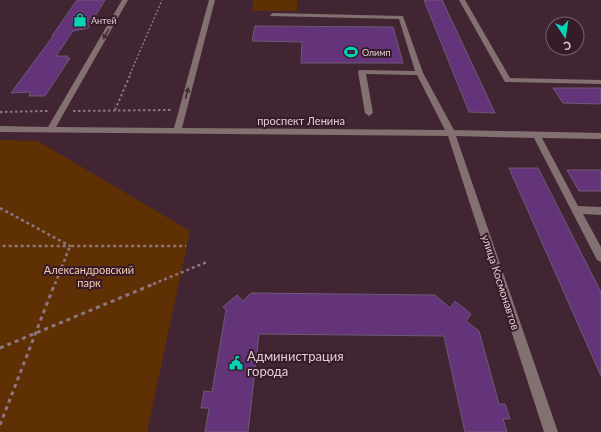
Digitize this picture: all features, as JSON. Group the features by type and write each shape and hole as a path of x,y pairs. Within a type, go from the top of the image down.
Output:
{"street":[{"path":"51,129 125,0"},
{"path":"177,131 212,0"},
{"path":"462,0 508,80 601,82"},
{"name":"улица Космонавтов","path":"273,15 400,17 420,72 451,133 551,432"},
{"path":"369,113 362,72 420,72"},
{"name":"проспект Ленина","path":"0,129 451,133 601,136"},
{"path":"536,134 601,257"},
{"path":"575,210 601,211"}],"path":[{"path":"116,110 162,0"},
{"path":"0,112 182,110"},
{"path":"0,208 70,246"},
{"path":"0,246 186,246"},
{"path":"0,425 70,246"},
{"path":"0,348 207,262"}],"green space":[{"path":"253,0 297,0 297,11 252,11"},
{"name":"Александровский парк","path":"0,140 38,141 190,231 147,432 0,432"}],"building":[{"path":"77,0 105,0 88,28 73,31 56,56 68,56 66,58 70,58 45,96 29,96 31,92 11,93 54,35 52,36"},
{"path":"424,0 442,0 495,113 469,112"},
{"name":"Олимп","path":"255,26 393,27 403,63 301,63 302,42 252,41"},
{"path":"553,88 601,88 601,104 563,103"},
{"path":"509,168 538,168 601,292 601,376"},
{"path":"567,170 601,170 601,191 579,191"},
{"name":"Администрация города","path":"251,293 435,295 450,308 455,301 471,314 466,321 479,331 499,404 505,404 510,419 503,419 507,432 465,432 444,336 259,334 248,432 205,432 209,408 201,408 204,391 212,392 226,310 223,307 237,295 243,301"}],"place":[{"name":"Антей","path":"80,20"},
{"name":"Олимп","path":"351,52"},
{"name":"Администрация города","path":"236,363"}]}
